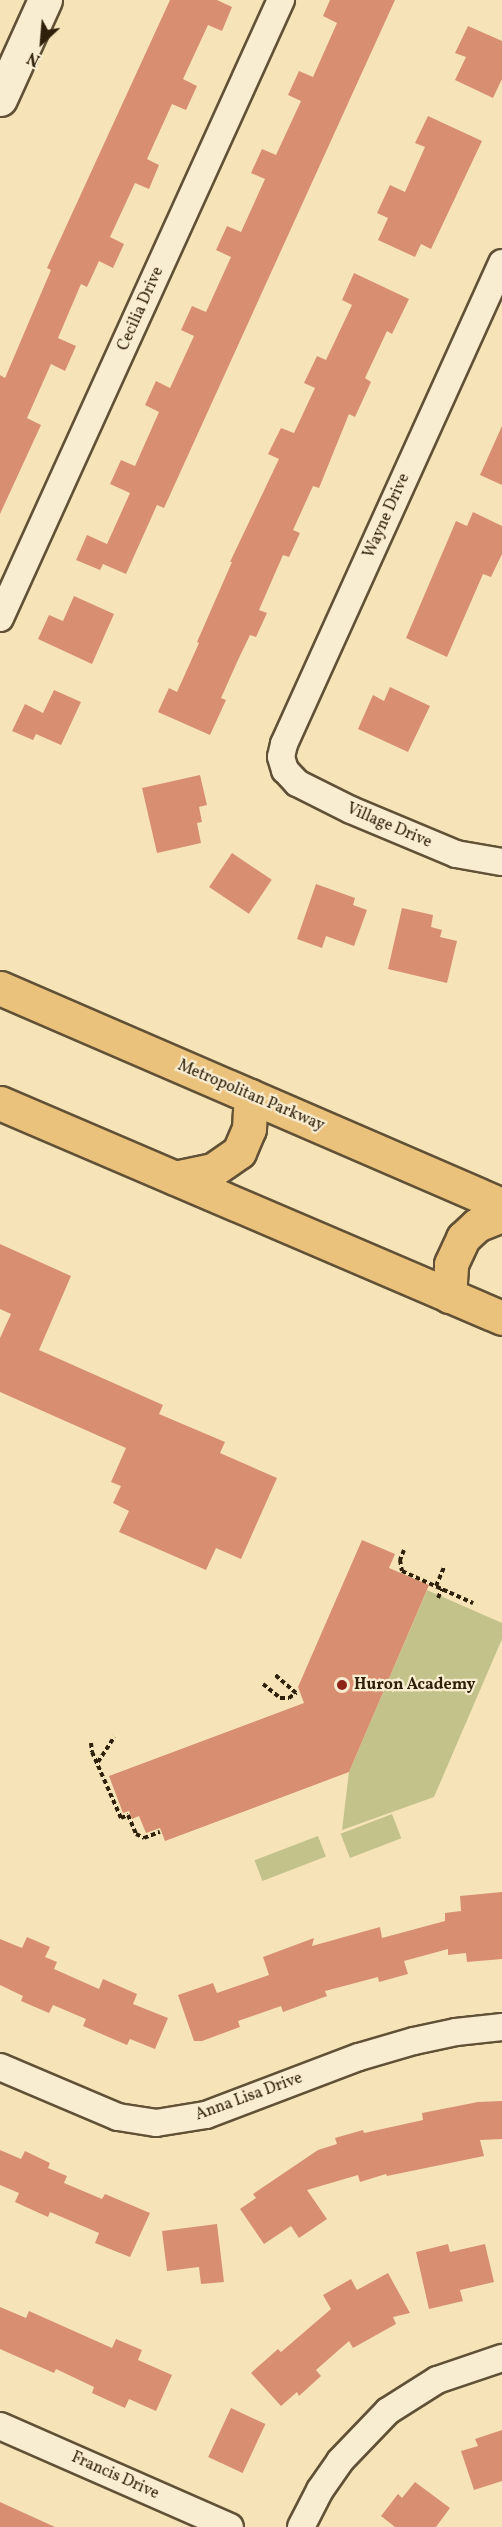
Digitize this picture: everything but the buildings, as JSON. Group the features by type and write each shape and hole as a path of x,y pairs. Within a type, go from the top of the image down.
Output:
{"main road":[{"name":"Metropolitan Parkway","path":"0,988 502,1205"},
{"path":"175,1178 213,1170 239,1152 249,1129 251,1096"},
{"path":"0,1103 502,1318"},
{"path":"449,1296 451,1264 463,1238 477,1225 502,1215"}],"street":[{"path":"0,99 8,61 45,0"},
{"name":"Cecilia Drive","path":"0,618 281,0"},
{"name":"Wayne Drive","path":"285,770 281,757 284,744 502,263"},
{"name":"Village Drive","path":"285,770 300,785 414,838 456,854 502,862"},
{"name":"Anna Lisa Drive","path":"0,2067 118,2117 156,2123 206,2115 359,2057 414,2041 456,2032 502,2027"},
{"path":"302,2527 320,2490 340,2461 388,2411 437,2380 502,2358"},
{"name":"Francis Drive","path":"0,2426 230,2527"}],"path":[{"path":"404,1550 400,1560 402,1571 474,1603"},
{"path":"436,1586 444,1567"},
{"path":"438,1598 442,1589"},
{"path":"263,1683 280,1698 289,1698 298,1692 274,1674"},
{"path":"98,1761 114,1737"},
{"path":"91,1743 121,1818 128,1815 133,1830 140,1837 148,1838 160,1832"}],"shaded area":[{"path":"427,1590 502,1623 502,1639 434,1797 342,1830 349,1772"},
{"path":"392,1814 401,1838 350,1858 341,1834"},
{"path":"318,1836 326,1857 262,1881 255,1860"}],"place":[{"name":"Huron Academy","path":"342,1685"}]}
